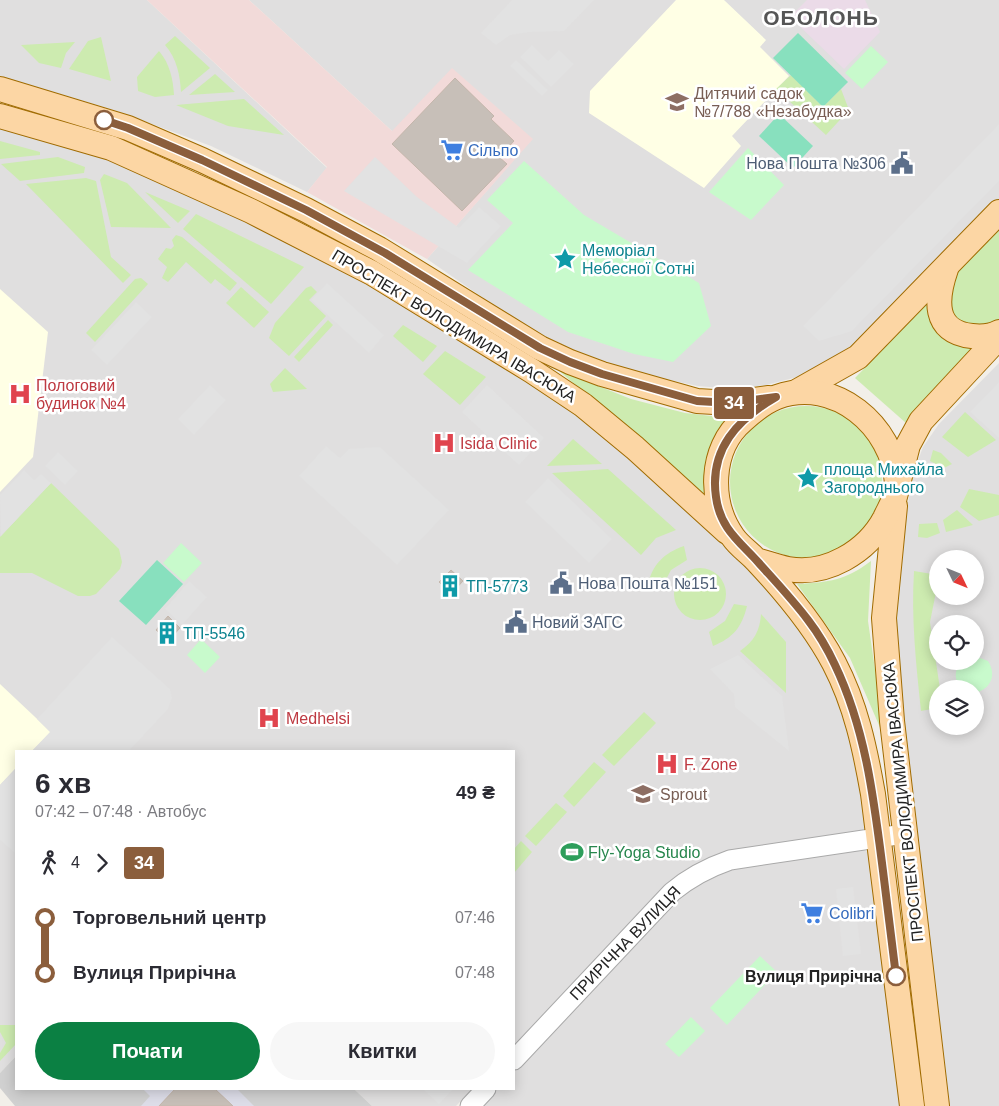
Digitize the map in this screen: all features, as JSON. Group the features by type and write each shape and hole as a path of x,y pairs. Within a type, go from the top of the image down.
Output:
{"main road":[{"name":"ПРОСПЕКТ ВОЛОДИМИРА ІВАСЮКА","path":"0,89 128,128 202,160 306,210 379,249 540,348 570,362 602,374 697,401 731,403 784,395"},
{"name":"ПРОСПЕКТ ВОЛОДИМИРА ІВАСЮКА","path":"0,116 111,148 242,207 372,273 584,405 636,448 734,538"},
{"path":"999,212 858,357 756,409 737,425 724,444 716,470 716,497 723,518 734,538 756,560 789,569 817,569 843,560 865,544 882,524 896,491 908,445 922,420 999,337"},
{"path":"948,265 938,300 940,313 945,323 964,335 983,337 999,332"},
{"path":"784,395 818,393 839,400 860,412 877,429 891,455 896,491"},
{"name":"ПРОСПЕКТ ВОЛОДИМИРА ІВАСЮКА","path":"896,491 884,618 892,721 904,834 937,1106"},
{"name":"ПРОСПЕКТ ВОЛОДИМИРА ІВАСЮКА","path":"756,560 808,620 838,672 853,706 865,749 879,839 912,1106"}],"street":[{"name":"ПРИРІЧНА ВУЛИЦЯ","path":"515,1059 672,892 687,880 709,867 730,860 904,834"},
{"path":"470,1106 485,1090"}],"shaded area":[{"path":"0,0 147,0 327,168 307,192 211,146 117,111 0,76"},
{"path":"147,0 249,0 392,131 452,68 533,139 427,259 307,192 327,167"},
{"path":"249,0 999,0 999,203 860,344 801,376 766,385 733,389 698,386 622,370 547,342 427,259 532,139 392,131"},
{"path":"512,0 594,0 564,31 529,32 510,35 496,45 481,33"},
{"name":"Дитячий садок №7/788 «Незабудка»","path":"676,0 724,0 766,40 760,47 789,76 732,136 741,146 704,188 589,113 590,91"},
{"path":"807,0 865,0 880,32 844,69 790,17"},
{"path":"532,45 548,61 559,50 574,64 551,87 520,57"},
{"path":"516,60 548,90 542,96 510,66"},
{"path":"0,122 112,155 373,278 587,419 734,554 780,601 801,627 847,707 868,824 863,830 851,834 743,850 702,861 676,877 515,1045 515,750 15,750 15,1057 0,1073"},
{"path":"999,124 999,181 852,331 819,341 803,326"},
{"path":"375,157 417,197 459,228 479,207 501,226 467,263 344,191"},
{"path":"327,283 384,335 369,353 311,300"},
{"name":"Пологовий будинок №4","path":"0,289 48,332 33,457 0,492"},
{"path":"136,302 152,317 107,365 91,350"},
{"path":"999,363 999,1106 946,1106 905,730 895,612 908,503 914,471 923,447 939,424"},
{"path":"999,382 999,438 970,412"},
{"path":"210,385 226,400 194,435 178,419"},
{"path":"487,385 544,438 519,465 462,412"},
{"path":"326,446 340,458 349,449 380,447 449,510 397,565 299,476"},
{"path":"58,452 78,471 65,485 45,466"},
{"path":"24,470 34,480 41,474 51,483 1,536 0,495"},
{"path":"548,478 612,539 589,563 525,502"},
{"path":"189,581 207,597 182,625 165,609"},
{"path":"112,637 170,689 172,698 168,709 130,750 33,750 50,732 37,719"},
{"path":"738,655 782,696 789,751 735,707 734,694 710,669"},
{"path":"0,684 51,732 33,750 15,750 15,769 0,785"},
{"path":"15,769 15,853 0,840 0,785"},
{"path":"849,849 864,850 871,854 902,1106 479,1106 494,1090 515,1090 515,1068 673,900 729,866"},
{"path":"853,887 861,954 843,956 836,889"},
{"path":"15,1057 15,1090 355,1090 372,1106 15,1106 0,1088 0,1073"},
{"path":"144,1090 174,1090 159,1106 141,1106 150,1096"},
{"path":"216,1090 238,1090 254,1106 233,1106"},
{"path":"355,1090 471,1090 456,1106 372,1106"},
{"path":"424,1090 452,1090 439,1104"}],"green space":[{"path":"798,33 848,82 823,107 773,58"},
{"path":"175,36 210,68 181,92 177,67 165,45"},
{"path":"101,37 111,81 69,69 88,41"},
{"path":"75,42 66,53 61,68 39,63 21,45"},
{"path":"871,46 888,62 862,89 845,73"},
{"path":"159,51 166,61 170,72 174,95 155,97 138,91 137,77"},
{"path":"215,74 235,92 189,95"},
{"path":"791,75 823,107 841,89 849,110 826,135 776,89"},
{"path":"244,99 284,135 228,126 176,105"},
{"path":"779,114 813,146 793,168 759,136"},
{"path":"0,141 40,152 40,155 0,159"},
{"path":"748,148 784,185 751,220 709,192"},
{"path":"58,157 85,167 84,173 20,181 1,164"},
{"path":"524,161 584,215 699,283 711,326 673,362 634,354 568,332 468,270 513,223 487,200"},
{"path":"104,174 127,183 171,228 111,227 100,180"},
{"path":"86,178 96,181 111,257 131,275 123,283 26,184"},
{"path":"145,192 190,211 178,223"},
{"path":"196,214 304,267 271,304 183,229"},
{"path":"999,229 999,322 990,329 954,323 944,293 949,280"},
{"path":"176,235 182,237 237,283 230,291 215,279 211,284 186,262 168,282 162,278 167,267 158,259 166,248 171,249 174,246 172,240"},
{"path":"141,278 148,284 95,342 86,333 135,279"},
{"path":"311,286 317,292 309,300 326,316 289,356 269,338 275,323 306,288"},
{"path":"241,287 269,312 254,328 226,303"},
{"path":"931,300 978,344 906,423 855,378"},
{"path":"328,320 333,325 299,362 294,357"},
{"path":"403,325 437,346 423,362 393,336"},
{"path":"445,351 486,377 460,405 423,374"},
{"path":"285,368 307,389 273,392 270,384"},
{"path":"558,370 631,399 685,413 729,418 710,455 704,484 704,495"},
{"path":"806,406 821,407 835,412 860,428 876,453 881,467 881,497 876,511 860,536 835,552 821,557 806,558 791,557 777,552 752,536 736,511 731,497 730,482 731,467 736,453 752,428 777,412 791,407"},
{"path":"965,412 996,440 968,457 942,437"},
{"path":"573,439 602,464 547,466"},
{"path":"933,450 941,453 952,464 942,469 930,461"},
{"path":"608,469 676,530 656,538 641,555 552,473"},
{"path":"51,483 119,549 122,562 120,569 96,594 78,596 32,573 0,573 0,537"},
{"path":"969,489 999,495 999,515 979,521 960,507"},
{"path":"957,510 973,525 946,532 943,520"},
{"path":"937,523 940,533 927,538 918,537 919,524"},
{"path":"181,543 202,563 184,582 163,563"},
{"path":"684,546 687,560 671,570 662,587 648,584 660,560"},
{"path":"157,560 183,584 146,625 119,601"},
{"path":"871,561 868,621 885,739 850,658 797,584 844,577"},
{"path":"695,568 705,568 719,575 726,589 726,599 719,613 705,620 695,620 685,616 678,609 674,599 674,589 678,579 685,572"},
{"path":"914,571 929,574 929,605 933,605 931,615 929,615 929,670 937,670 939,680 929,680 929,710 921,711 916,658"},
{"path":"734,604 747,606 739,626 726,639 713,646 709,632 725,621"},
{"path":"761,614 786,642 786,693 740,651 755,635"},
{"path":"201,639 220,657 205,673 187,655"},
{"path":"984,659 988,661 991,666 991,681 984,689 984,680 957,680 957,670 984,670"},
{"path":"644,712 656,723 614,766 602,755"},
{"path":"594,762 606,772 574,807 563,796"},
{"path":"556,803 567,812 536,846 525,836"},
{"path":"521,841 532,852 515,872 515,848"},
{"path":"760,956 777,972 727,1025 710,1008"},
{"path":"691,1017 705,1031 679,1057 665,1044"},
{"path":"0,1025 15,1025 15,1045 0,1061 0,1053 6,1043 0,1032"}],"building":[{"name":"Сільпо","path":"455,78 494,116 491,119 514,141 499,157 507,164 462,211 392,144"},
{"name":"ТП-5773","path":"451,570 463,581 451,594 439,582"},
{"name":"ТП-5546","path":"168,616 180,628 168,641 156,630"},
{"path":"174,1090 216,1090 233,1106 159,1106"}],"bus line":[{"name":"34","path":"104,120 128,128 202,160 337,226 425,276 540,348 570,362 602,374 697,401 731,403 776,397 756,409 737,425 724,444 716,470 716,497 723,518 734,538 756,560 808,620 834,664 853,706 865,749 873,794 896,976"}],"place":[{"name":"Дитячий садок №7/788 «Незабудка»","path":"677,102"},
{"name":"Сільпо","path":"452,150"},
{"name":"Нова Пошта №306","path":"902,163"},
{"name":"Меморіал Небесної Сотні","path":"565,259"},
{"name":"Пологовий будинок №4","path":"20,394"},
{"name":"Isida Clinic","path":"444,443"},
{"name":"площа Михайла Загороднього","path":"808,478"},
{"name":"Нова Пошта №151","path":"561,583"},
{"name":"ТП-5773","path":"450,586"},
{"name":"Новий ЗАГС","path":"516,622"},
{"name":"ТП-5546","path":"167,633"},
{"name":"Medhelsi","path":"269,718"},
{"name":"F. Zone","path":"667,764"},
{"name":"Sprout","path":"643,794"},
{"name":"Fly-Yoga Studio","path":"572,852"},
{"name":"Colibri","path":"812,913"},
{"name":"Вулиця Прирічна","path":"896,976"}],"district":[{"name":"ОБОЛОНЬ","path":"821,17"}]}
